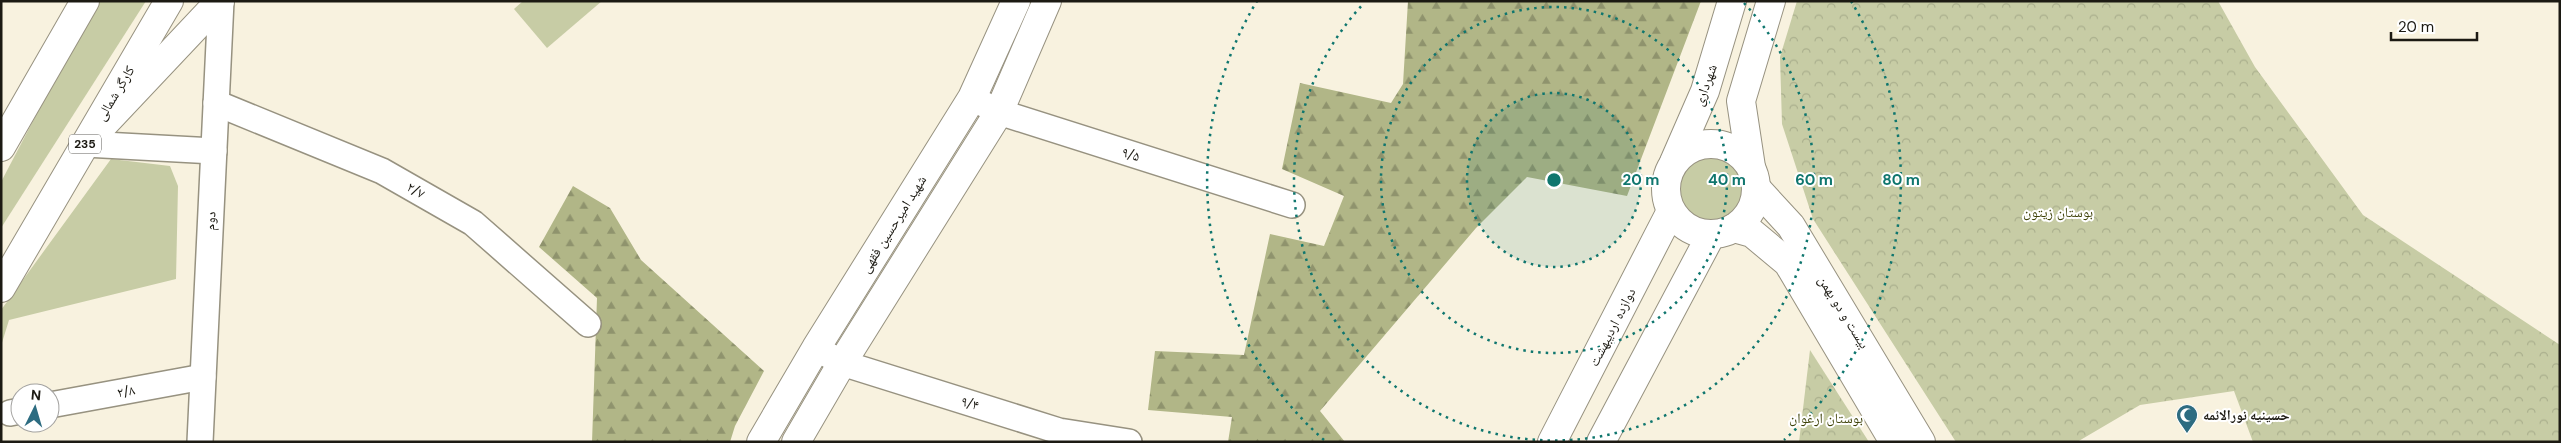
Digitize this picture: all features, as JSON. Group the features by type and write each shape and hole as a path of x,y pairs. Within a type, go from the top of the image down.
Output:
{"street":[{"path":"1,147 85,1"},
{"name":"کارگر شمالی","path":"1,288 169,1"},
{"name":"دوم","path":"85,144 221,1"},
{"name":"دوم","path":"200,442 221,1"},
{"name":"شهید امیرحسین فقهی","path":"761,442 816,348 972,98 1016,1"},
{"path":"796,442 842,363 999,112 1047,1"},
{"name":"شهرداری","path":"1672,166 1705,91 1732,1"},
{"path":"1601,442 1722,232 1750,212 1754,178 1742,101 1771,1"},
{"name":"۹/۵","path":"972,98 999,112 1292,205"},
{"name":"۲/۷","path":"216,104 382,171 464,218 588,324"},
{"path":"85,144 214,151"},
{"path":"1722,232 1695,231 1681,223 1671,211 1665,188 1672,166 1682,154 1696,146 1712,144 1727,146 1741,154 1754,178"},
{"name":"بیست و دو بهمن","path":"1754,178 1791,226 1921,442"},
{"name":"دوازده اردیبهشت","path":"1552,442 1671,211"},
{"name":"بیست و دو بهمن","path":"1722,232 1752,232 1788,263 1894,442"},
{"name":"۹/۴","path":"816,348 842,363 1059,430 1129,442"},
{"name":"۲/۸","path":"60,403 203,377"}],"green space":[{"path":"96,1 146,1 1,228 1,182"},
{"path":"523,1 602,1 547,48 514,9"},
{"path":"1408,1 1701,1 1627,196 1527,177 1476,228 1320,411 1345,442 1228,442 1232,417 1148,410 1155,351 1244,355 1270,234 1324,246 1344,196 1282,169 1300,83 1391,103 1403,84"},
{"name":"بوستان زیتون","path":"1797,1 2218,1 2255,67 2363,215 2560,345 2560,442 2253,442 2234,391 2140,405 2077,442 1956,442 1813,219 1782,124 1780,57"},
{"path":"1718,152 1737,162 1745,174 1747,188 1745,202 1737,214 1725,222 1704,224 1685,214 1677,202 1675,181 1685,162 1697,154"},
{"path":"111,159 170,166 178,186 176,279 9,320 1,346 1,310"},
{"path":"573,186 610,208 641,260 764,371 735,426 730,442 592,442 597,298 539,247"},
{"name":"بوستان ارغوان","path":"1810,350 1869,442 1799,442"}],"place":[{"name":"حسینیه نورالائمه","path":"2187,434"}]}
